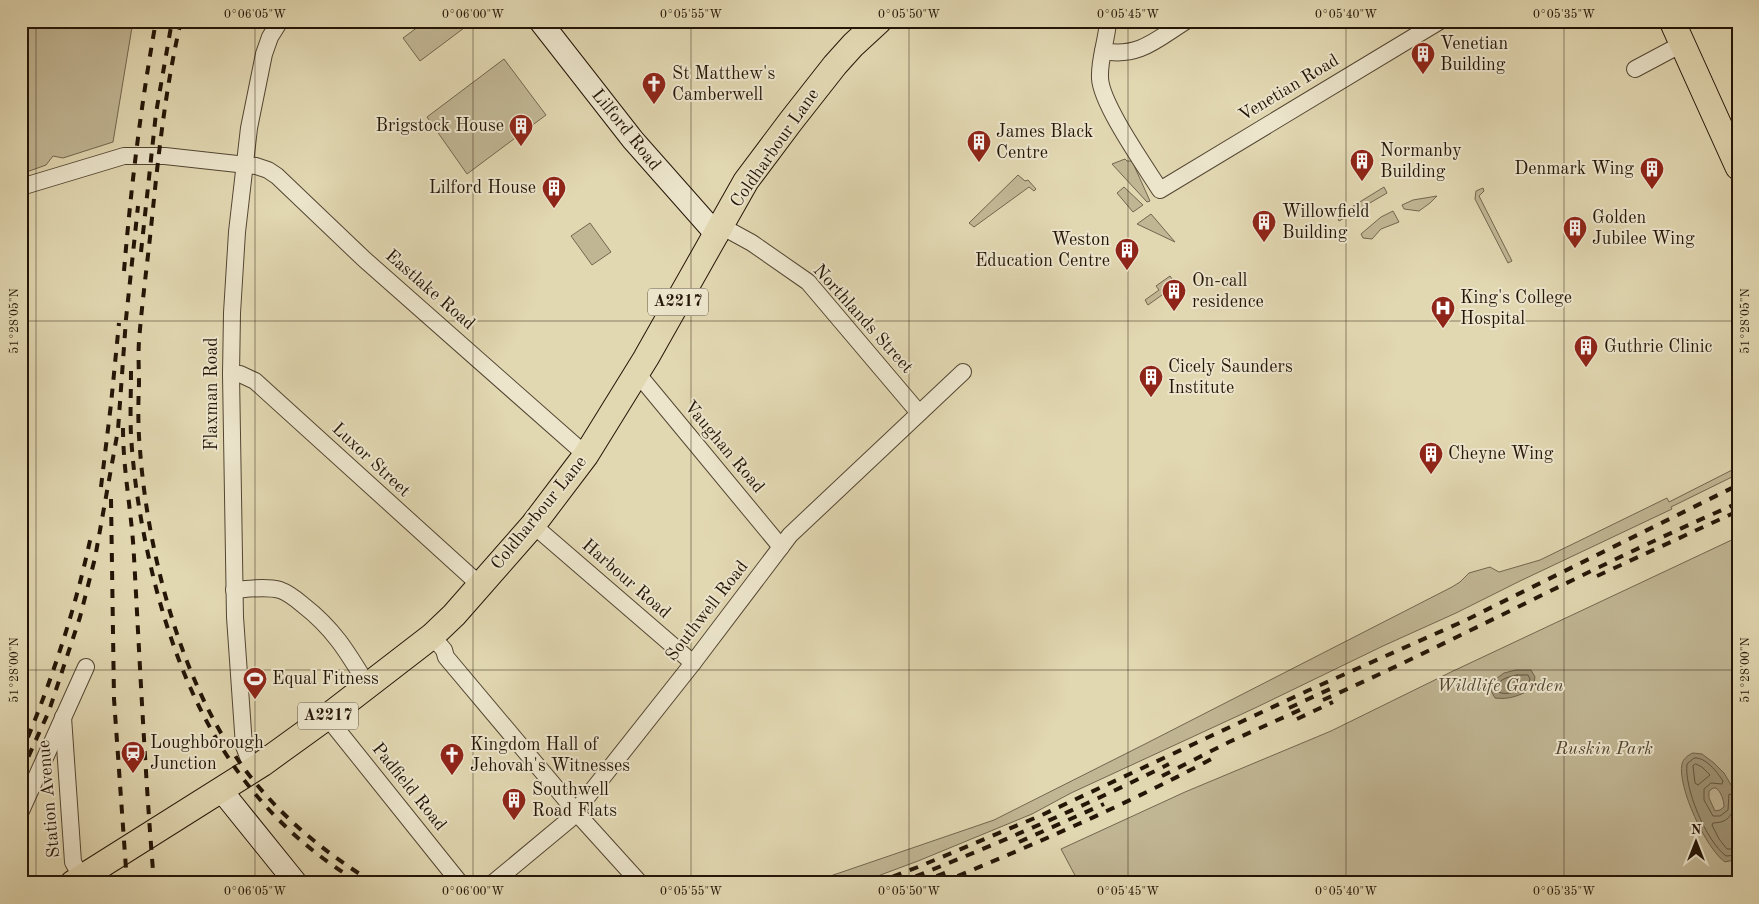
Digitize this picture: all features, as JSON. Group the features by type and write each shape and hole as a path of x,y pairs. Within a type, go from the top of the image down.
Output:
{"main road":[{"name":"Coldharbour Lane","path":"77,880 253,770 327,717 432,636 480,585 533,525 586,455 637,373 746,181 791,120 853,45 879,21"},
{"path":"1672,21 1738,167"}],"street":[{"name":"Flaxman Road","path":"253,770 244,746 234,590 231,374 235,270 244,165 260,70 270,37 280,21"},
{"name":"Lilford Road","path":"540,21 633,140 719,230"},
{"path":"1108,21 1103,51 1116,53 1128,53 1142,49 1186,21"},
{"name":"Venetian Road","path":"1103,51 1100,78 1103,94 1160,190 1440,21"},
{"path":"1636,69 1682,44"},
{"name":"Eastlake Road","path":"21,186 124,156 165,156 263,167 277,176 364,259 586,455"},
{"name":"Northlands Street","path":"719,230 752,242 808,282 920,413"},
{"name":"Southwell Road","path":"493,883 570,819 693,663 790,535 964,372"},
{"name":"Vaughan Road","path":"637,373 781,547"},
{"name":"Luxor Street","path":"231,374 240,374 256,381 480,585"},
{"name":"Harbour Road","path":"533,525 693,663"},
{"path":"234,590 275,589 295,598 337,636 368,686"},
{"path":"432,636 444,650 446,657 576,811 640,883"},
{"path":"21,811 86,667"},
{"name":"Padfield Road","path":"327,717 460,883"},
{"name":"Station Avenue","path":"63,718 73,862 77,880"},
{"path":"221,790 296,883"}],"green space":[{"path":"21,21 133,21 113,142 63,158 53,156 46,165 21,174"},
{"path":"426,21 459,21 464,28 420,61 403,38"},
{"path":"504,59 546,115 467,174 427,117"},
{"path":"1125,159 1132,161 1150,201 1147,202 1112,164"},
{"path":"1018,175 1025,181 1028,180 1036,189 1034,191 1029,187 974,227 969,223"},
{"path":"1124,187 1143,205 1133,212 1117,193"},
{"path":"1384,187 1387,193 1339,221 1337,216"},
{"path":"1483,188 1484,191 1479,196 1512,261 1508,263 1475,199 1476,191"},
{"path":"1437,196 1419,211 1404,209 1402,205 1413,200"},
{"path":"1393,211 1399,222 1381,229 1372,239 1363,238 1361,234 1381,217"},
{"path":"1151,214 1175,242 1137,224"},
{"path":"590,223 611,252 592,265 571,236"},
{"path":"1170,276 1176,285 1148,305 1145,300 1159,290 1156,286"},
{"path":"1738,467 1738,474 1671,507 1672,509 1255,708 1071,793 1032,814 859,883 810,883 994,820 1452,587 1469,573 1490,567 1499,572 1540,560 1667,498 1669,502"},
{"name":"Ruskin Park","path":"1738,537 1738,883 1079,883 1061,849 1185,792 1331,731 1451,672"}],"water":[{"path":"1516,670 1531,670 1535,677 1533,688 1515,696 1495,698 1491,691 1493,681 1504,673"},
{"path":"1693,753 1702,754 1714,763 1724,773 1737,795 1738,859 1725,862 1717,855 1694,816 1684,787 1682,774 1683,762 1686,757","holes":["1716,788 1722,796 1724,807 1715,811 1709,798 1709,791"]}],"railway":[{"path":"124,271 137,146 156,21"},
{"path":"141,252 156,113 172,21"},
{"path":"181,21 175,47 156,176 139,346 138,417 140,450 144,491 160,576 186,660 223,737 246,771 289,819 321,847 374,883"},
{"path":"21,773 49,711 80,617 95,558 118,430 126,319 138,206"},
{"path":"101,487 119,323"},
{"path":"131,371 131,435 140,511 155,584 168,629 184,673 203,714 225,753 251,789 281,822 316,853 355,880"},
{"path":"123,428 124,460 133,541 154,883"},
{"path":"876,883 1042,815 1307,691 1464,621 1738,485"},
{"path":"111,499 114,699 127,883"},
{"path":"1323,700 1427,652 1685,526 1738,503"},
{"path":"1597,576 1738,511"},
{"path":"21,754 61,646 78,592 91,536"},
{"path":"1289,708 1330,689"},
{"path":"1297,719 1333,702"},
{"path":"1162,776 1229,742 1302,709"},
{"path":"941,883 1081,823 1150,791 1217,756"},
{"path":"899,883 1035,826 1169,764"},
{"path":"1019,842 1104,804"},
{"path":"920,883 952,870"}],"place":[{"name":"Venetian Building","path":"1423,75"},
{"name":"St Matthew's Camberwell","path":"654,105"},
{"name":"Brigstock House","path":"521,147"},
{"name":"James Black Centre","path":"979,163"},
{"name":"Normanby Building","path":"1362,182"},
{"name":"Denmark Wing","path":"1652,190"},
{"name":"Lilford House","path":"554,209"},
{"name":"Willowfield Building","path":"1264,243"},
{"name":"Golden Jubilee Wing","path":"1575,249"},
{"name":"Weston Education Centre","path":"1127,271"},
{"name":"On-call residence","path":"1174,312"},
{"name":"King's College Hospital","path":"1443,329"},
{"name":"Guthrie Clinic","path":"1586,368"},
{"name":"Cicely Saunders Institute","path":"1151,398"},
{"name":"Cheyne Wing","path":"1431,475"},
{"name":"Equal Fitness","path":"255,700"},
{"name":"Loughborough Junction","path":"133,774"},
{"name":"Kingdom Hall of Jehovah's Witnesses","path":"452,776"},
{"name":"Southwell Road Flats","path":"514,821"}],"park label":[{"name":"Wildlife Garden","path":"1500,686"}]}
